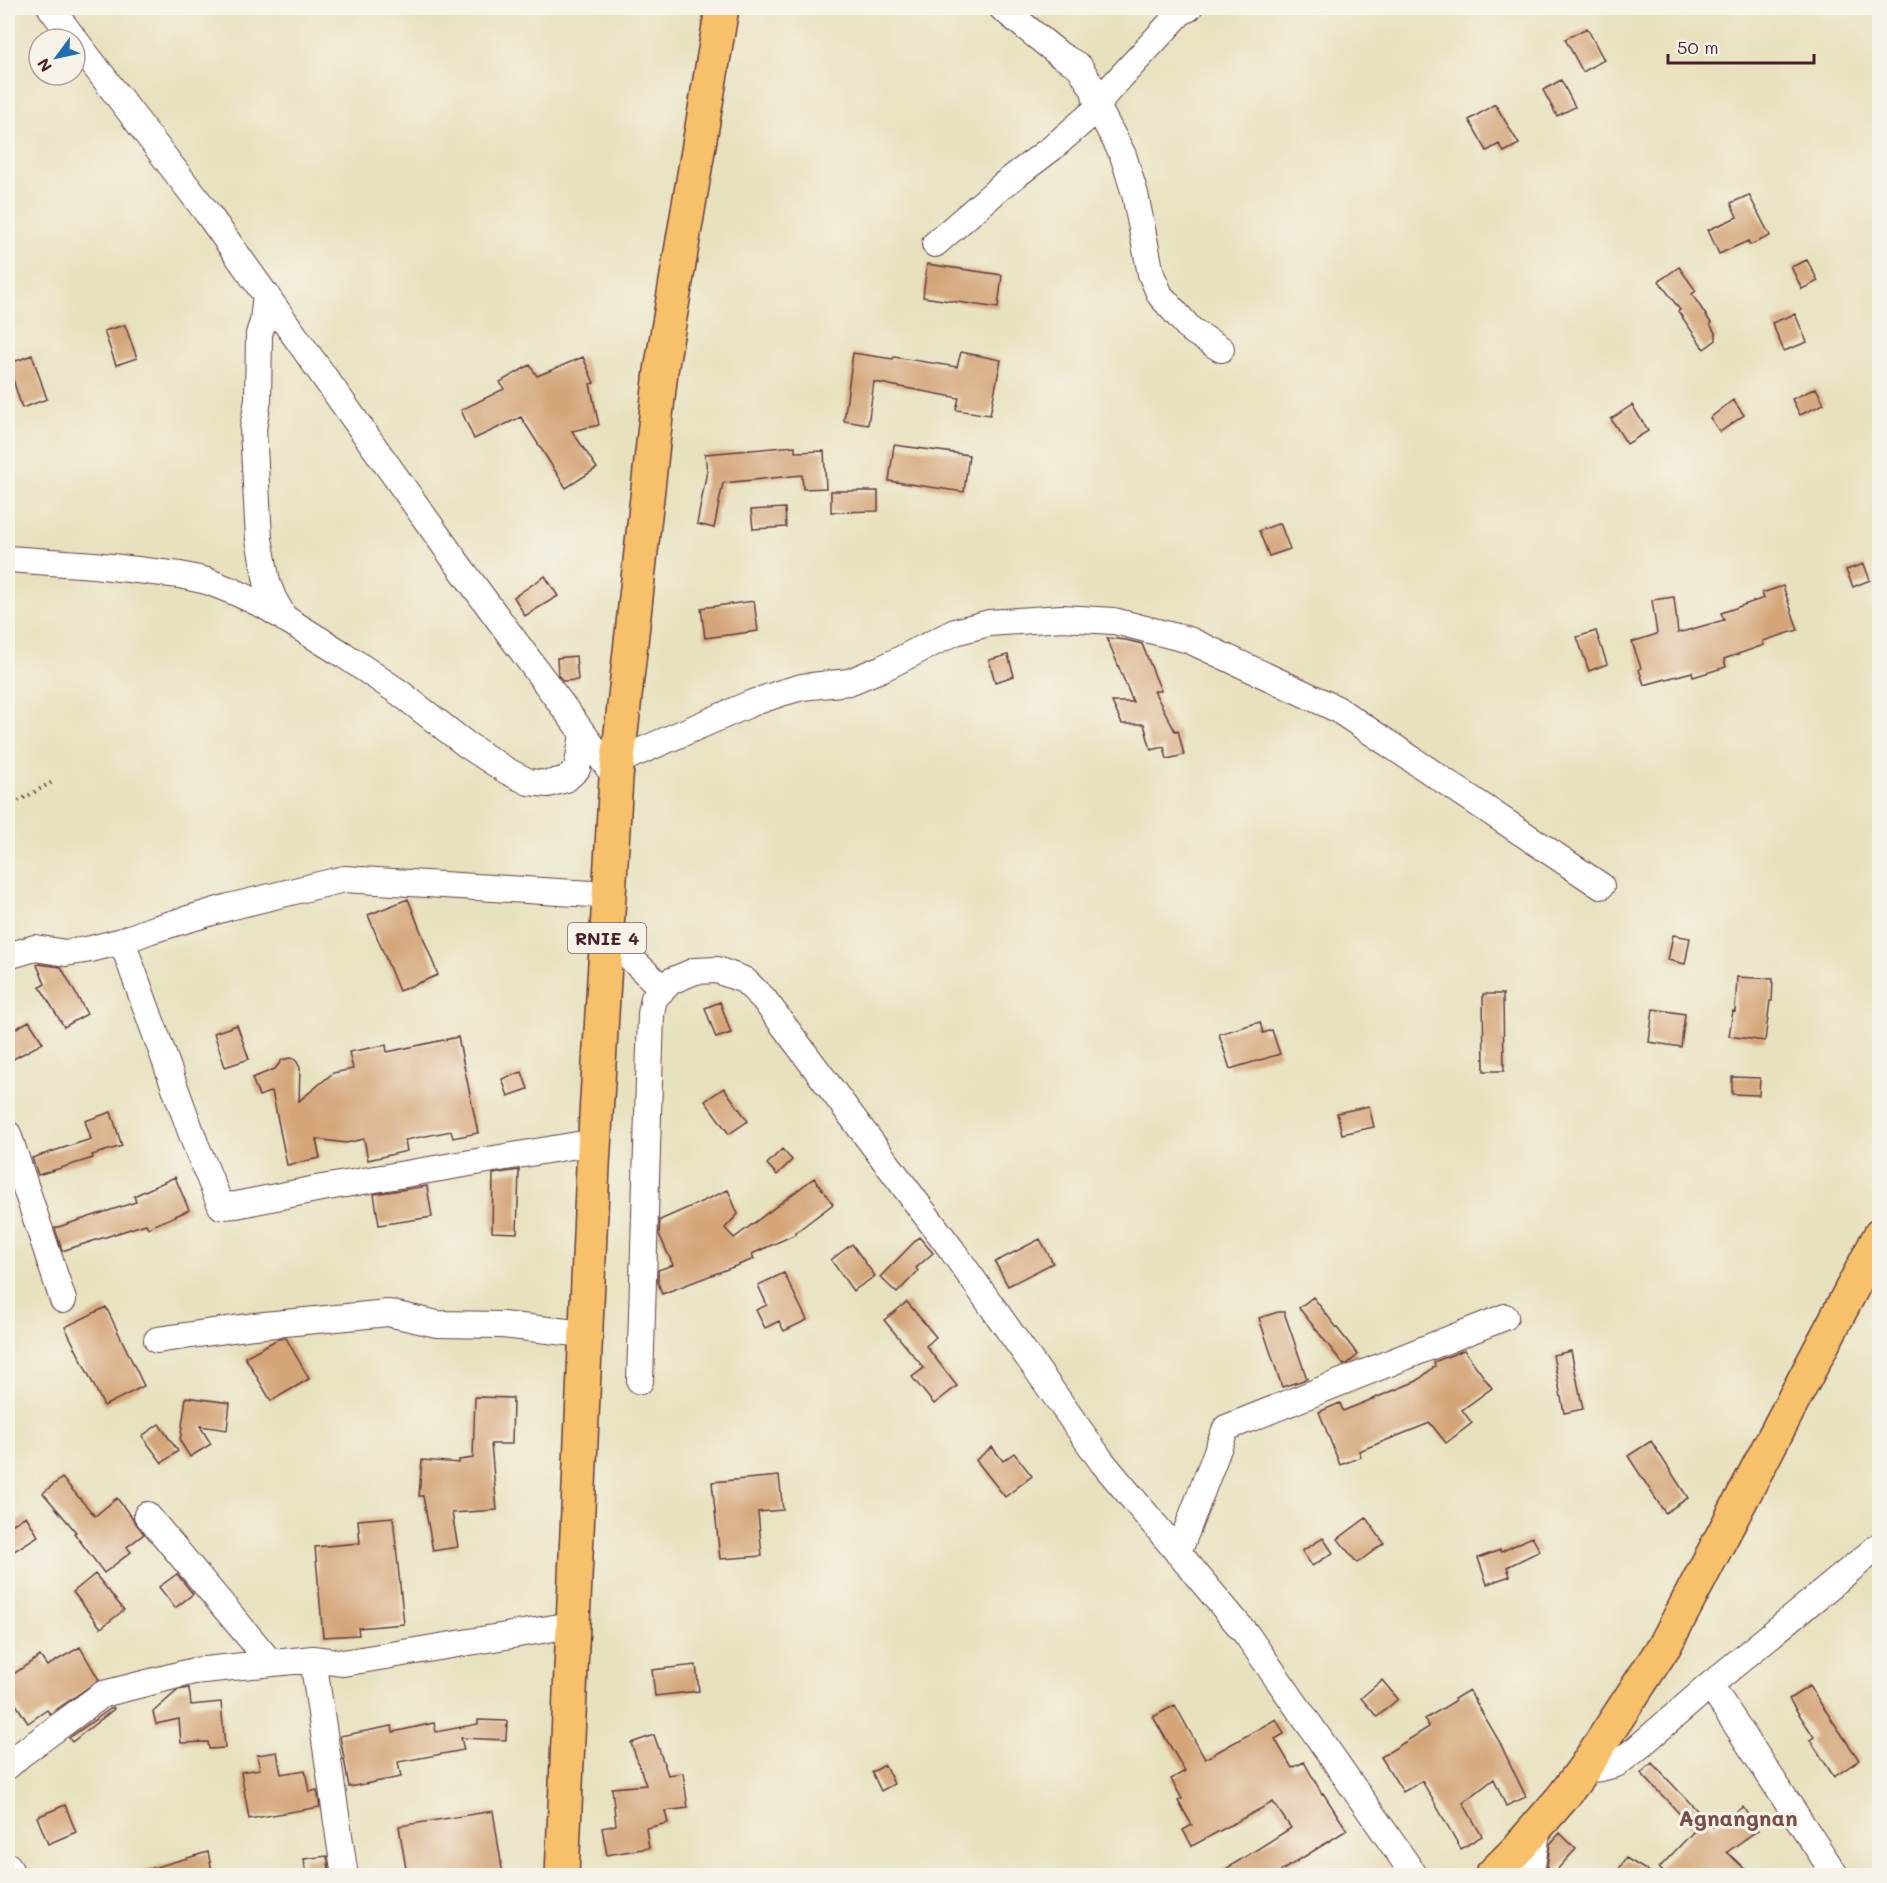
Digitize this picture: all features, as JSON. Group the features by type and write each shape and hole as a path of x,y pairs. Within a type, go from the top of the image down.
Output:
{"main road":[{"name":"RNIE 4","path":"562,1875 603,968 617,770 661,371 722,8"},
{"path":"1491,1875 1515,1852 1584,1770 1665,1645 1880,1235"}],"street":[{"path":"51,8 66,27"},
{"path":"1002,8 1060,55 1079,66 1094,90 1098,108 1123,155 1136,194 1151,274 1160,295 1191,330 1221,349"},
{"path":"935,244 1003,184 1052,148 1098,108 1105,94 1126,70 1180,13 1189,8"},
{"path":"87,55 208,214 464,572 584,735 617,770 752,703 802,687 849,682 883,668 955,632 989,623 1052,618 1114,621 1189,640 1337,709 1601,886"},
{"path":"266,294 263,322 259,334 258,400 253,429 259,539 267,582 285,619"},
{"path":"8,559 94,565 180,575 207,581 237,592 265,606 344,655 400,693 467,745 507,771 529,782 548,784 566,779 577,769 584,735"},
{"path":"8,956 35,948 66,953 122,941 229,907 344,879 609,895"},
{"path":"607,936 663,989"},
{"path":"122,941 195,1143 221,1206 595,1143"},
{"path":"640,1381 651,1014 654,998 671,981 695,971 717,970 744,980 763,998 952,1250 1103,1464 1247,1635 1415,1875"},
{"path":"8,1134 63,1300"},
{"path":"157,1340 254,1326 388,1313 437,1324 502,1325 585,1334"},
{"path":"1178,1553 1226,1428 1505,1317"},
{"path":"147,1515 271,1663"},
{"path":"1584,1770 1616,1764 1635,1750 1880,1545"},
{"path":"8,1766 103,1694 194,1671 313,1659 343,1663 572,1625"},
{"path":"313,1659 345,1875"},
{"path":"1710,1685 1836,1875"},
{"path":"1533,1875 1532,1866 1538,1824"},
{"path":"8,1866 13,1875"}],"path":[{"path":"8,807 54,781"}],"building":[{"path":"1587,28 1604,60 1583,72 1565,39"},
{"path":"1561,80 1575,107 1557,116 1543,90"},
{"path":"1495,104 1519,144 1504,152 1499,144 1487,151 1469,120"},
{"path":"1749,195 1770,236 1750,245 1748,241 1719,254 1708,230 1737,217 1731,203"},
{"path":"1807,260 1818,281 1802,289 1791,267"},
{"path":"927,264 1002,275 998,308 923,297"},
{"path":"1679,267 1696,291 1692,294 1716,335 1716,340 1704,349 1659,281"},
{"path":"1795,314 1807,342 1784,351 1772,323"},
{"path":"125,325 137,358 116,365 104,331"},
{"path":"961,352 1001,360 990,415 956,410 959,398 874,382 868,425 844,421 853,353 957,367"},
{"path":"32,355 47,399 22,408 8,364"},
{"path":"583,357 594,383 590,384 599,425 572,431 597,468 566,488 521,417 474,439 461,410 504,389 500,382 530,365 537,376"},
{"path":"1816,388 1824,404 1800,415 1792,399"},
{"path":"1733,400 1744,415 1720,432 1710,418"},
{"path":"1632,405 1648,431 1627,444 1611,419"},
{"path":"894,445 969,455 964,492 889,481"},
{"path":"795,446 795,452 824,451 826,488 803,489 802,475 723,483 714,528 697,524 707,471 705,454"},
{"path":"831,491 878,491 878,511 831,512"},
{"path":"785,508 786,527 753,529 751,510"},
{"path":"1280,523 1290,549 1269,556 1259,531"},
{"path":"1864,564 1870,580 1853,587 1846,570"},
{"path":"545,576 558,596 525,616 514,597"},
{"path":"1783,586 1798,630 1763,641 1764,645 1724,659 1726,667 1693,677 1692,672 1644,685 1632,642 1657,634 1652,600 1674,597 1678,633 1724,620 1721,613 1764,598 1762,593"},
{"path":"754,601 758,631 705,638 701,608"},
{"path":"1596,631 1607,664 1589,671 1577,637"},
{"path":"1107,638 1142,644 1161,691 1154,691 1175,731 1178,730 1184,755 1167,759 1164,747 1151,750 1144,724 1122,724 1112,702 1133,702"},
{"path":"1008,655 1014,676 995,682 989,660"},
{"path":"576,656 578,680 563,681 558,675 557,658"},
{"path":"408,899 438,975 399,991 368,915"},
{"path":"1673,935 1690,938 1685,964 1668,960"},
{"path":"37,965 61,967 87,1014 64,1027 40,987 45,984"},
{"path":"1737,977 1773,979 1772,1001 1770,1001 1765,1041 1729,1036 1733,1011 1735,1012"},
{"path":"1483,994 1503,994 1504,1071 1484,1071"},
{"path":"720,1002 731,1033 716,1038 705,1008"},
{"path":"1653,1009 1685,1014 1681,1047 1649,1042"},
{"path":"29,1021 43,1043 8,1062 8,1033"},
{"path":"1260,1022 1263,1033 1272,1030 1280,1054 1230,1069 1219,1034"},
{"path":"237,1025 249,1059 225,1067 214,1033"},
{"path":"458,1037 478,1133 453,1138 451,1131 405,1140 407,1151 368,1160 364,1139 346,1143 316,1139 320,1158 287,1165 272,1091 259,1096 252,1078 275,1069 282,1060 294,1059 300,1068 299,1101 333,1073 353,1069 349,1052 386,1045 387,1052"},
{"path":"522,1072 528,1089 508,1096 502,1079"},
{"path":"1732,1077 1760,1078 1759,1095 1732,1094"},
{"path":"724,1088 748,1121 729,1134 705,1101"},
{"path":"1369,1106 1374,1127 1342,1134 1337,1113"},
{"path":"111,1112 122,1146 92,1155 93,1158 38,1175 32,1158 91,1139 85,1121"},
{"path":"782,1149 792,1160 777,1175 767,1164"},
{"path":"519,1170 517,1233 492,1232 493,1174"},
{"path":"175,1177 189,1210 148,1228 146,1224 62,1251 55,1228 136,1202 134,1196"},
{"path":"814,1178 833,1204 796,1234 752,1254 754,1259 662,1294 658,1282 658,1270 673,1265 659,1234 660,1220 728,1190 738,1214 725,1228 734,1238"},
{"path":"427,1186 432,1217 379,1225 374,1194"},
{"path":"919,1237 933,1253 916,1268 918,1271 897,1293 880,1277"},
{"path":"1040,1239 1053,1263 1008,1286 995,1262"},
{"path":"852,1244 875,1276 853,1291 831,1260"},
{"path":"784,1273 807,1320 784,1331 779,1321 765,1328 756,1310 767,1305 758,1285"},
{"path":"1313,1297 1358,1355 1347,1364 1344,1365 1299,1308"},
{"path":"907,1302 936,1337 926,1346 957,1386 934,1404 912,1377 924,1368 884,1320"},
{"path":"106,1307 144,1386 104,1406 65,1327"},
{"path":"1284,1312 1307,1379 1282,1387 1259,1318"},
{"path":"286,1338 309,1379 271,1401 245,1357 278,1339"},
{"path":"1464,1350 1492,1388 1462,1410 1472,1423 1446,1443 1430,1423 1359,1451 1361,1457 1340,1465 1319,1412 1340,1403 1343,1411 1417,1381 1435,1366 1434,1362"},
{"path":"1571,1351 1583,1409 1564,1413 1553,1355"},
{"path":"186,1397 230,1403 227,1430 200,1426 211,1444 190,1457 180,1441"},
{"path":"475,1397 513,1398 512,1444 491,1444 497,1510 452,1513 458,1547 433,1551 423,1496 419,1496 422,1460 459,1463 459,1460 473,1458"},
{"path":"159,1424 178,1451 162,1463 142,1436"},
{"path":"1651,1441 1688,1498 1665,1513 1628,1456"},
{"path":"992,1447 1003,1461 1014,1453 1032,1476 1005,1497 976,1460"},
{"path":"779,1476 783,1510 758,1512 762,1556 720,1559 712,1482"},
{"path":"62,1478 95,1516 117,1498 144,1534 127,1547 131,1552 104,1573 74,1533 76,1532 43,1493"},
{"path":"26,1516 38,1536 8,1555 8,1527"},
{"path":"393,1517 404,1624 358,1628 359,1635 323,1637 315,1547 360,1543 358,1520"},
{"path":"1366,1518 1384,1543 1357,1563 1338,1539"},
{"path":"1532,1537 1540,1551 1507,1567 1510,1576 1487,1584 1478,1558 1500,1550 1501,1552"},
{"path":"1323,1538 1333,1553 1312,1566 1302,1551"},
{"path":"95,1574 124,1610 101,1628 73,1592"},
{"path":"177,1574 193,1594 175,1608 159,1587"},
{"path":"80,1647 99,1680 50,1714 47,1710 28,1723 8,1692 8,1678 40,1656 47,1666"},
{"path":"696,1665 699,1691 655,1696 652,1670"},
{"path":"1382,1680 1398,1699 1377,1717 1361,1698"},
{"path":"1809,1686 1859,1760 1834,1777 1810,1740 1814,1737 1789,1699"},
{"path":"189,1688 191,1705 221,1702 225,1748 209,1749 208,1742 181,1743 179,1719 156,1724 153,1712 178,1690"},
{"path":"1469,1690 1499,1741 1526,1797 1506,1806 1494,1779 1463,1803 1482,1836 1461,1849 1422,1781 1403,1792 1381,1757 1429,1727 1425,1719"},
{"path":"1175,1705 1205,1759 1276,1719 1284,1734 1275,1739 1292,1768 1304,1762 1322,1794 1347,1830 1275,1875 1216,1875 1291,1828 1273,1802 1192,1846 1183,1830 1192,1825 1178,1801 1182,1799 1171,1779 1185,1771 1153,1717"},
{"path":"113,1707 114,1709 72,1742 69,1738"},
{"path":"478,1720 507,1721 506,1740 461,1738 464,1750 398,1762 401,1777 349,1787 340,1736 392,1726 393,1732 434,1723 436,1732 478,1724"},
{"path":"654,1735 668,1775 683,1773 688,1808 665,1811 668,1823 646,1828 649,1848 607,1855 602,1828 616,1825 612,1788 646,1785 631,1743"},
{"path":"277,1752 281,1774 305,1770 309,1792 317,1790 320,1807 249,1819 241,1772 260,1769 257,1755"},
{"path":"1652,1763 1713,1827 1743,1807 1758,1830 1727,1852 1751,1875 1667,1875 1659,1868 1695,1830 1641,1773"},
{"path":"885,1765 894,1784 881,1791 872,1772"},
{"path":"65,1805 76,1832 48,1844 37,1817"},
{"path":"493,1811 503,1875 407,1875 399,1826"},
{"path":"1560,1833 1576,1849 1552,1875 1548,1875 1550,1844"},
{"path":"208,1852 212,1871 191,1875 139,1875 139,1872"},
{"path":"327,1856 330,1875 306,1875 304,1859"},
{"path":"1626,1858 1654,1875 1615,1875"}],"district":[{"name":"Agnangnan","path":"1738,1817"}]}
